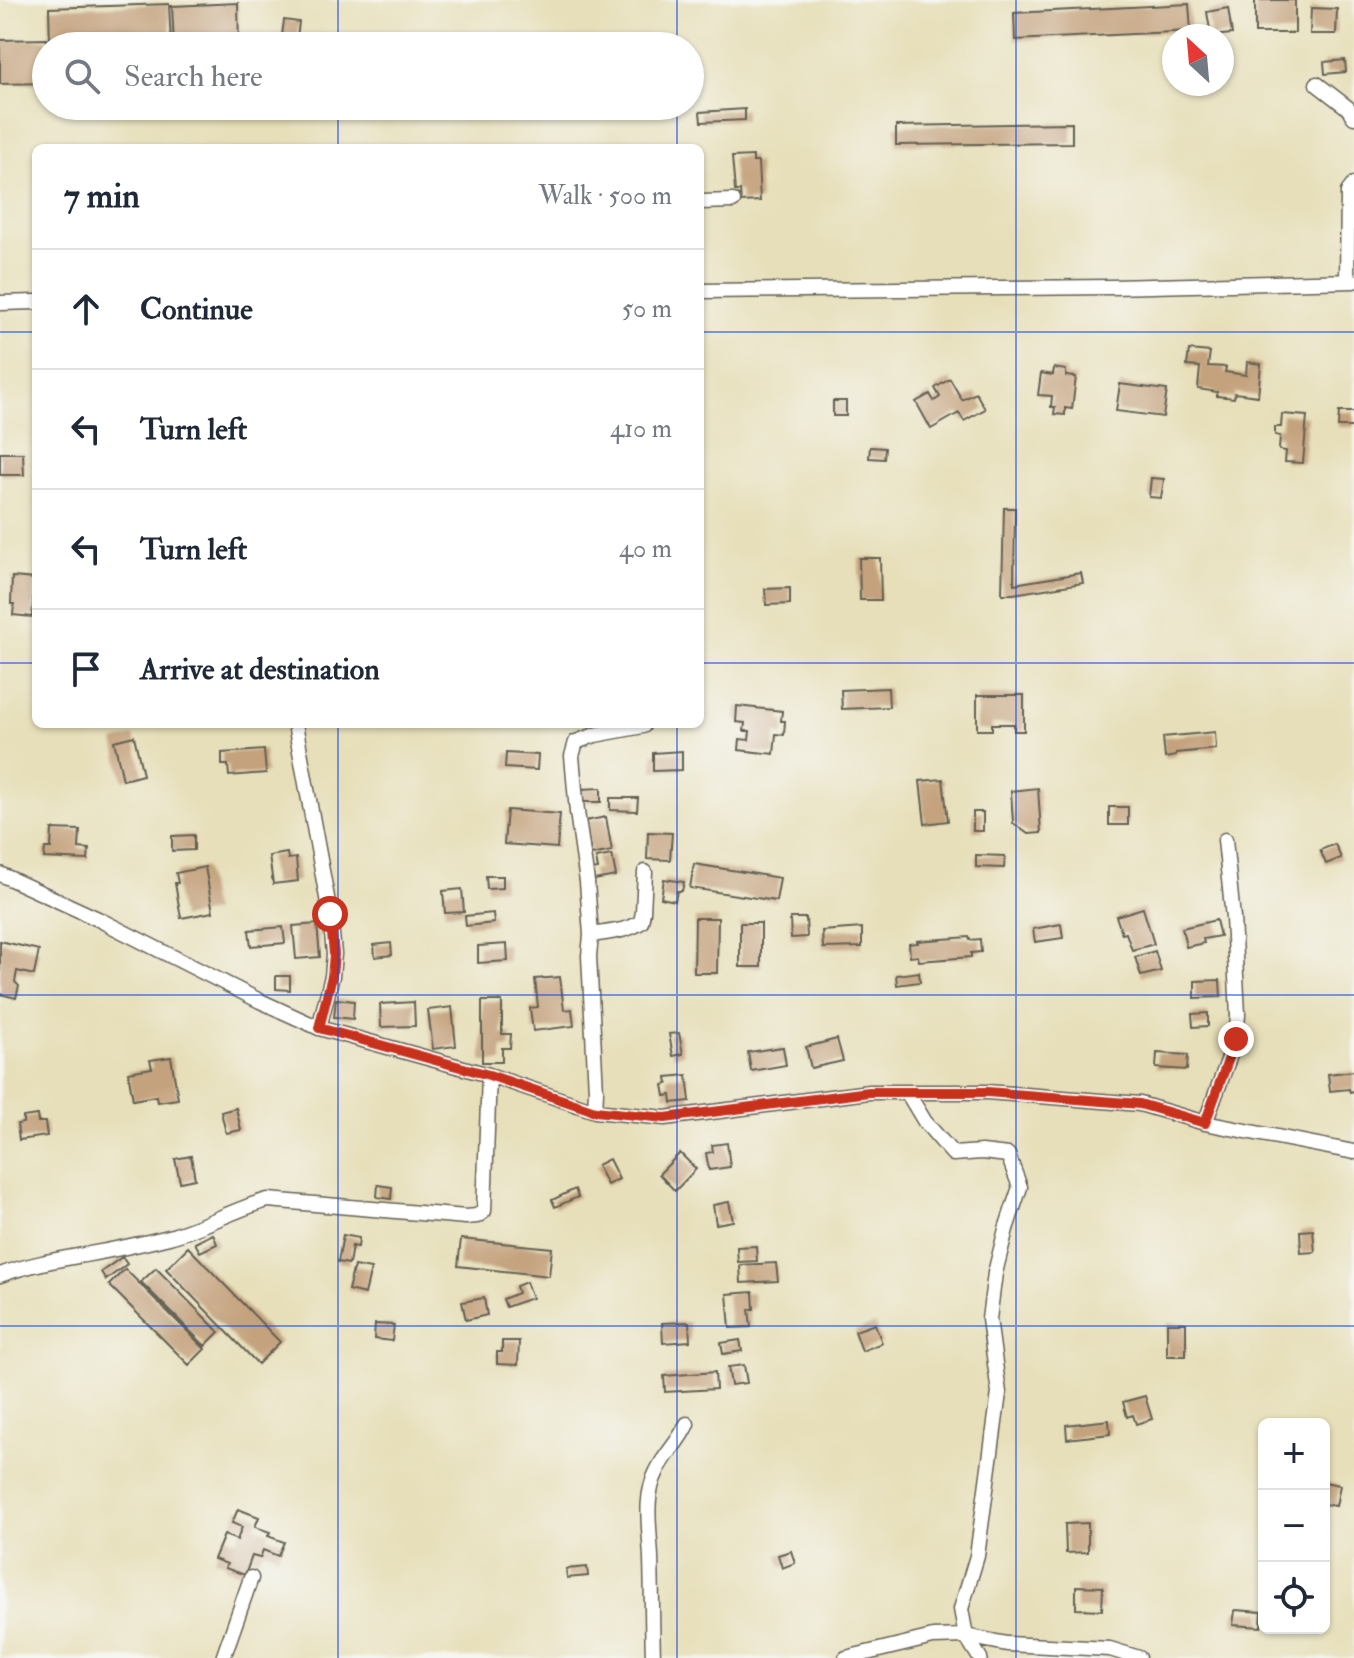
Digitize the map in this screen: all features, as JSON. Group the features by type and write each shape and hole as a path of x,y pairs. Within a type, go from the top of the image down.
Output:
{"street":[{"path":"1317,84 1348,108 1354,117"},
{"path":"704,291 1351,281 1348,192 1354,184"},
{"path":"704,202 733,201"},
{"path":"0,303 32,302"},
{"path":"296,728 330,914 334,954 332,976 319,1028"},
{"path":"595,1111 589,956 591,935 572,756 576,742 632,728"},
{"path":"1205,1123 1236,1039 1238,1015 1225,840"},
{"path":"591,935 624,930 641,922 645,872"},
{"path":"0,874 319,1028 489,1075 595,1111 665,1118 869,1092 987,1092 1140,1104 1205,1123 1354,1152"},
{"path":"0,1275 22,1267 174,1236 246,1205 268,1200 477,1216 484,1211 489,1075"},
{"path":"907,1092 925,1122 953,1154 982,1152 1008,1155 1020,1187 995,1273 989,1319 999,1393 977,1556 961,1609 966,1636 980,1658"},
{"path":"653,1658 648,1522 650,1494 656,1472 681,1438 687,1424"},
{"path":"223,1658 251,1578"},
{"path":"846,1658 933,1637 966,1636 1007,1644 1110,1649 1139,1658"}],"building":[{"path":"1255,0 1295,0 1295,33 1255,33"},
{"path":"238,3 239,32 173,32 172,6"},
{"path":"169,4 170,32 50,32 49,8"},
{"path":"1189,4 1190,24 1162,24 1162,32 1015,40 1014,13"},
{"path":"1228,8 1230,24 1209,24 1207,12"},
{"path":"1311,8 1337,9 1336,34 1310,34"},
{"path":"284,20 299,22 298,32 282,32"},
{"path":"32,39 32,83 0,84 0,40"},
{"path":"1345,60 1346,72 1325,74 1324,62"},
{"path":"745,109 745,120 701,122 704,112"},
{"path":"1072,123 1072,143 896,145 896,126"},
{"path":"753,156 753,162 758,162 760,201 741,202 740,191 735,191 732,157"},
{"path":"1189,350 1210,352 1208,366 1226,367 1225,372 1246,375 1247,362 1261,364 1258,396 1235,393 1234,398 1198,389 1200,367 1187,366"},
{"path":"1054,368 1066,370 1066,376 1076,377 1072,409 1065,408 1065,415 1054,414 1052,396 1038,395 1041,373 1053,375"},
{"path":"950,379 962,400 976,393 985,409 964,421 959,413 931,429 916,402 930,394 934,401 940,397 935,388"},
{"path":"1120,384 1167,390 1163,417 1116,411"},
{"path":"833,401 846,401 846,416 833,416"},
{"path":"1339,412 1354,412 1354,427 1338,427"},
{"path":"1282,414 1307,416 1303,463 1285,462 1286,451 1279,450 1280,436 1275,435 1275,427 1281,427"},
{"path":"870,447 885,448 884,459 869,458"},
{"path":"0,453 23,453 24,475 0,475"},
{"path":"1151,478 1164,479 1161,498 1149,497"},
{"path":"1004,508 1015,508 1014,584 1081,573 1083,583 1002,594"},
{"path":"859,558 880,558 881,600 860,600"},
{"path":"12,577 32,579 32,617 13,615 14,604 11,604"},
{"path":"790,588 790,604 766,605 765,589"},
{"path":"888,688 889,707 842,709 841,690"},
{"path":"977,695 1024,695 1024,731 1014,731 1014,724 992,724 992,730 977,730"},
{"path":"737,706 782,711 784,735 776,734 774,754 739,750 740,739 749,740 750,731 744,731 745,723 736,722"},
{"path":"1215,732 1216,749 1176,753 1176,756 1165,758 1163,737"},
{"path":"134,736 143,775 123,780 114,741"},
{"path":"264,750 266,773 229,776 228,765 222,765 222,753"},
{"path":"682,751 682,770 653,771 653,753"},
{"path":"506,753 538,755 537,770 505,768"},
{"path":"943,779 948,821 925,824 920,781"},
{"path":"601,788 601,802 581,802 581,789"},
{"path":"1038,788 1041,833 1028,834 1013,823 1011,791"},
{"path":"610,798 638,798 637,811 610,810"},
{"path":"1109,807 1128,807 1128,825 1109,825"},
{"path":"507,810 560,814 557,848 504,844"},
{"path":"973,812 983,812 983,831 973,831"},
{"path":"606,817 612,851 591,855 585,821"},
{"path":"52,829 80,830 79,848 89,849 88,860 44,858 45,848 51,848"},
{"path":"648,832 672,833 670,860 647,859"},
{"path":"194,835 194,850 172,851 172,836"},
{"path":"1335,844 1341,858 1326,864 1320,850"},
{"path":"287,853 288,859 296,858 298,881 273,884 269,856"},
{"path":"612,855 616,876 594,880 592,870 598,869 596,858"},
{"path":"976,855 1005,856 1004,868 976,867"},
{"path":"694,864 780,878 776,901 690,888"},
{"path":"205,867 213,912 181,918 176,873"},
{"path":"486,876 503,876 503,888 487,889"},
{"path":"664,879 684,882 682,891 677,891 675,901 661,898"},
{"path":"462,889 464,912 445,913 443,891"},
{"path":"1143,908 1154,944 1132,950 1116,916"},
{"path":"493,913 494,923 466,926 465,916"},
{"path":"695,918 718,918 717,973 694,973"},
{"path":"790,918 806,918 807,937 791,938"},
{"path":"1216,920 1220,936 1186,947 1182,928"},
{"path":"740,923 761,923 761,967 740,967"},
{"path":"317,924 320,957 296,959 293,926"},
{"path":"1061,924 1063,938 1035,942 1033,929"},
{"path":"283,927 285,943 251,946 249,930"},
{"path":"862,928 862,947 823,948 822,931"},
{"path":"969,937 970,940 980,939 981,952 971,953 971,957 919,961 918,956 910,957 909,944 917,941"},
{"path":"0,941 39,950 34,975 17,971 15,982 19,986 16,998 0,994"},
{"path":"391,943 392,955 375,957 374,945"},
{"path":"507,944 508,961 478,963 478,946"},
{"path":"1155,951 1161,971 1141,976 1135,957"},
{"path":"919,972 920,982 897,985 896,975"},
{"path":"276,976 290,976 290,990 276,989"},
{"path":"560,977 564,1010 572,1009 574,1026 533,1031 530,1008 538,1007 535,979"},
{"path":"1220,980 1221,997 1195,998 1195,981"},
{"path":"336,999 354,1001 353,1019 334,1017"},
{"path":"482,1001 502,1001 502,1034 511,1034 510,1048 502,1048 502,1062 482,1062"},
{"path":"414,1002 415,1026 381,1027 380,1004"},
{"path":"452,1007 456,1046 433,1049 428,1010"},
{"path":"1208,1013 1208,1026 1193,1027 1192,1014"},
{"path":"679,1033 683,1054 673,1056 669,1034"},
{"path":"837,1039 843,1061 811,1068 806,1047"},
{"path":"783,1047 786,1065 751,1071 748,1052"},
{"path":"1157,1053 1188,1055 1187,1070 1156,1068"},
{"path":"171,1057 178,1099 157,1102 156,1096 133,1100 128,1072 152,1068 150,1060"},
{"path":"1354,1071 1354,1091 1330,1091 1328,1074"},
{"path":"687,1075 690,1101 672,1103 671,1095 665,1096 663,1085 668,1084 667,1077"},
{"path":"236,1108 241,1130 226,1133 221,1112"},
{"path":"37,1115 38,1122 45,1122 47,1136 19,1140 17,1124 23,1123 23,1117"},
{"path":"727,1143 730,1167 709,1170 706,1153 713,1152 712,1145"},
{"path":"680,1153 696,1169 675,1191 659,1174"},
{"path":"191,1156 195,1179 180,1182 175,1159"},
{"path":"609,1159 619,1179 607,1185 597,1165"},
{"path":"378,1185 392,1187 391,1199 377,1197"},
{"path":"575,1189 578,1197 555,1207 552,1200"},
{"path":"729,1202 733,1221 716,1224 713,1205"},
{"path":"1313,1230 1315,1252 1301,1253 1300,1231"},
{"path":"213,1234 217,1244 200,1252 195,1243"},
{"path":"343,1235 359,1238 358,1247 352,1246 349,1264 338,1262"},
{"path":"461,1239 552,1248 549,1276 458,1266"},
{"path":"756,1246 757,1261 738,1262 737,1247"},
{"path":"188,1247 280,1342 258,1364 166,1269"},
{"path":"122,1257 127,1264 106,1280 101,1272"},
{"path":"776,1263 778,1281 741,1283 740,1265"},
{"path":"354,1266 371,1269 365,1294 348,1290"},
{"path":"156,1268 219,1332 205,1346 141,1282"},
{"path":"125,1269 205,1349 189,1365 109,1285"},
{"path":"526,1282 532,1298 506,1307 503,1299 518,1293 516,1286"},
{"path":"753,1292 754,1309 749,1309 751,1327 730,1328 727,1294"},
{"path":"484,1298 487,1315 466,1320 462,1302"},
{"path":"689,1322 690,1341 663,1343 662,1323"},
{"path":"1167,1323 1186,1323 1186,1356 1167,1356"},
{"path":"375,1324 394,1325 392,1341 374,1339"},
{"path":"875,1324 882,1343 862,1351 855,1331"},
{"path":"740,1340 742,1351 723,1354 721,1343"},
{"path":"502,1341 519,1341 518,1365 497,1364 497,1352 502,1352"},
{"path":"744,1365 747,1383 731,1385 728,1367"},
{"path":"715,1372 716,1389 665,1392 664,1376"},
{"path":"1145,1396 1152,1419 1136,1424 1133,1415 1127,1417 1123,1402"},
{"path":"1109,1420 1110,1434 1067,1439 1066,1425"},
{"path":"1330,1483 1340,1485 1336,1506 1330,1505"},
{"path":"238,1509 259,1517 255,1527 270,1532 268,1536 284,1542 278,1556 263,1550 260,1558 252,1556 245,1575 225,1568 227,1564 214,1559 224,1535 237,1540 242,1527 232,1523"},
{"path":"1088,1523 1088,1552 1066,1553 1065,1524"},
{"path":"791,1551 795,1563 782,1568 778,1555"},
{"path":"587,1567 588,1576 567,1578 566,1569"},
{"path":"1076,1586 1103,1587 1102,1610 1076,1609"},
{"path":"1235,1610 1258,1612 1258,1627 1233,1625"}],"route":[{"path":"330,914 334,954 332,976 319,1028 489,1075 595,1111 665,1118 869,1092 987,1092 1140,1104 1205,1123 1236,1039"}]}
